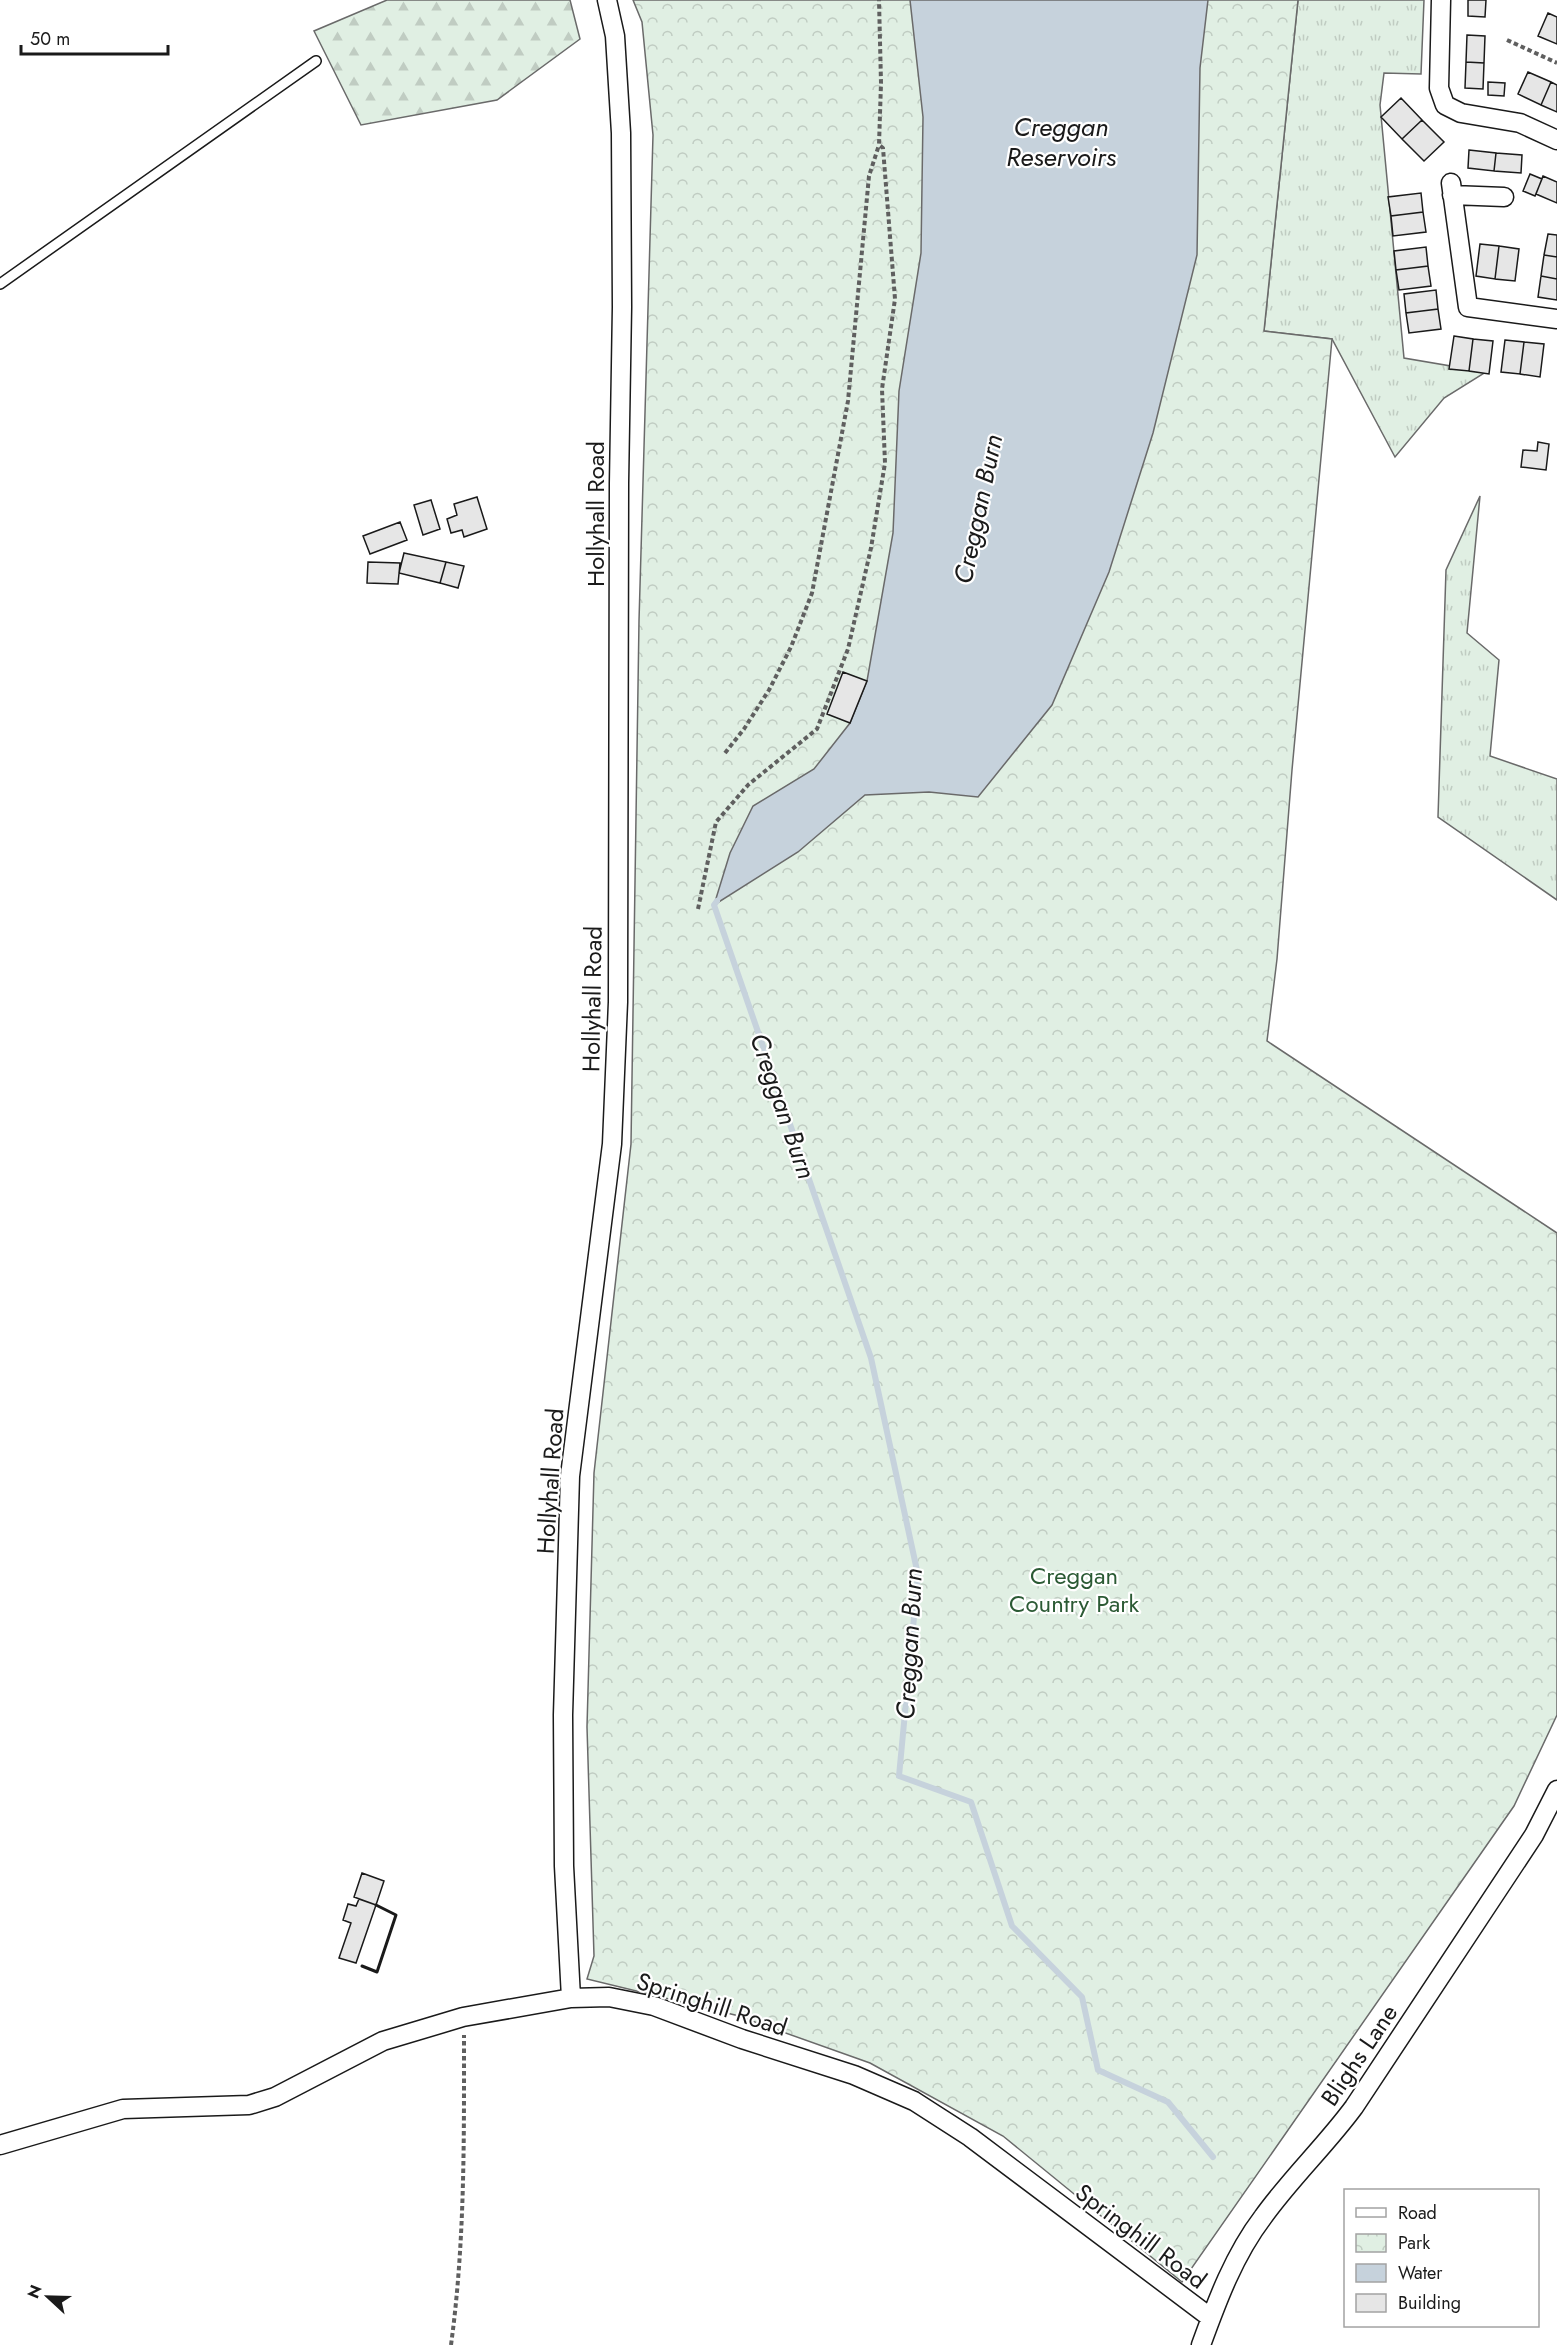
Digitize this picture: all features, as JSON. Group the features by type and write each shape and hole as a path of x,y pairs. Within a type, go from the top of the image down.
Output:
{"street":[{"name":"Hollyhall Road","path":"571,1998 564,1866 563,1716 570,1476 612,1144 618,1002 622,145 615,36 608,0"},
{"path":"1441,0 1439,88 1445,105 1461,113 1520,123 1557,140"},
{"path":"1504,197 1452,189 1468,307 1557,319"},
{"name":"Blighs Lane","path":"1201,2345 1230,2272 1261,2219 1354,2107 1528,1845 1557,1790"},
{"name":"Springhill Road","path":"0,2145 123,2109 249,2105 275,2097 382,2040 463,2017 571,1998 609,1997 654,2006 854,2075 914,2101 970,2137 1211,2318"}],"lane":[{"path":"0,284 316,61"}],"path":[{"path":"725,753 744,729 769,690 791,646 812,593 848,401 869,176 879,145 881,82 879,0"},
{"path":"1507,40 1557,63"},
{"path":"698,909 716,822 748,785 817,729 848,649 871,548 885,463 882,389 895,299 884,148 879,145"},
{"path":"452,2345 459,2286 465,2173 463,2017"}],"green space":[{"path":"387,0 570,0 580,39 497,100 361,125 314,31"},
{"name":"Creggan Country Park","path":"633,0 1298,0 1264,331 1332,339 1277,959 1267,1041 1557,1233 1557,1715 1514,1806 1182,2282 1003,2136 870,2063 735,2015 587,1979 594,1956 587,1727 594,1473 631,1144 639,621 653,135 642,22"},
{"path":"1298,0 1424,0 1421,74 1384,73 1380,105 1404,358 1486,372 1444,398 1395,457 1332,339 1264,331"},
{"path":"1480,496 1467,633 1499,660 1490,756 1557,779 1557,900 1438,817 1446,570"}],"water":[{"name":"Creggan Reservoirs","path":"910,0 1208,0 1200,68 1197,255 1153,433 1109,572 1052,705 978,797 929,792 865,795 798,852 714,905 730,853 753,806 814,769 850,723 867,681 893,533 899,391 921,253 923,117"}],"building":[{"path":"1468,0 1486,0 1485,17 1468,16"},
{"path":"1548,13 1557,17 1557,44 1538,36"},
{"path":"1467,35 1485,36 1484,63 1466,62"},
{"path":"1466,62 1484,63 1483,89 1465,88"},
{"path":"1528,72 1551,82 1541,105 1518,94"},
{"path":"1488,82 1505,83 1504,96 1488,95"},
{"path":"1551,82 1557,85 1557,112 1541,105"},
{"path":"1401,98 1422,120 1402,139 1381,117"},
{"path":"1422,120 1444,142 1424,161 1402,139"},
{"path":"1469,150 1496,153 1494,171 1468,168"},
{"path":"1496,153 1522,155 1521,173 1494,171"},
{"path":"1530,174 1542,179 1535,196 1523,191"},
{"path":"1543,176 1557,182 1557,203 1536,194"},
{"path":"1421,193 1423,212 1391,216 1388,197"},
{"path":"1423,212 1426,232 1393,236 1391,216"},
{"path":"1548,234 1557,235 1557,257 1544,255"},
{"path":"1480,244 1499,246 1495,279 1476,276"},
{"path":"1499,246 1519,249 1515,281 1495,279"},
{"path":"1426,247 1428,266 1396,270 1394,251"},
{"path":"1544,255 1557,257 1557,279 1541,276"},
{"path":"1428,266 1431,286 1399,290 1396,270"},
{"path":"1541,276 1557,279 1557,300 1538,297"},
{"path":"1436,290 1438,309 1406,313 1404,294"},
{"path":"1438,309 1441,329 1409,333 1406,313"},
{"path":"1454,336 1473,339 1469,371 1449,369"},
{"path":"1473,339 1493,341 1489,374 1469,371"},
{"path":"1505,340 1524,342 1520,374 1501,372"},
{"path":"1524,342 1544,344 1540,377 1520,374"},
{"path":"1538,442 1549,444 1546,470 1521,467 1523,450 1537,451"},
{"path":"477,497 487,529 464,537 462,530 451,533 447,519 457,515 454,504"},
{"path":"431,500 440,529 423,535 414,505"},
{"path":"400,522 407,540 370,554 363,536"},
{"path":"404,553 446,562 440,583 399,573"},
{"path":"368,562 400,563 398,584 367,583"},
{"path":"446,562 464,566 458,588 440,583"},
{"path":"843,672 867,681 850,723 827,714"},
{"path":"362,1873 384,1881 376,1905 354,1897"},
{"path":"359,1899 376,1905 356,1963 339,1958 351,1923 343,1920 348,1904 356,1906"}],"waterway":[{"name":"Creggan Burn","path":"717,901 714,905 871,1358 918,1575 899,1776 971,1802 1012,1926 1082,1997 1098,2070 1168,2102 1213,2157"}],"wall":[{"path":"362,1966 377,1972 396,1915 376,1905"}]}
